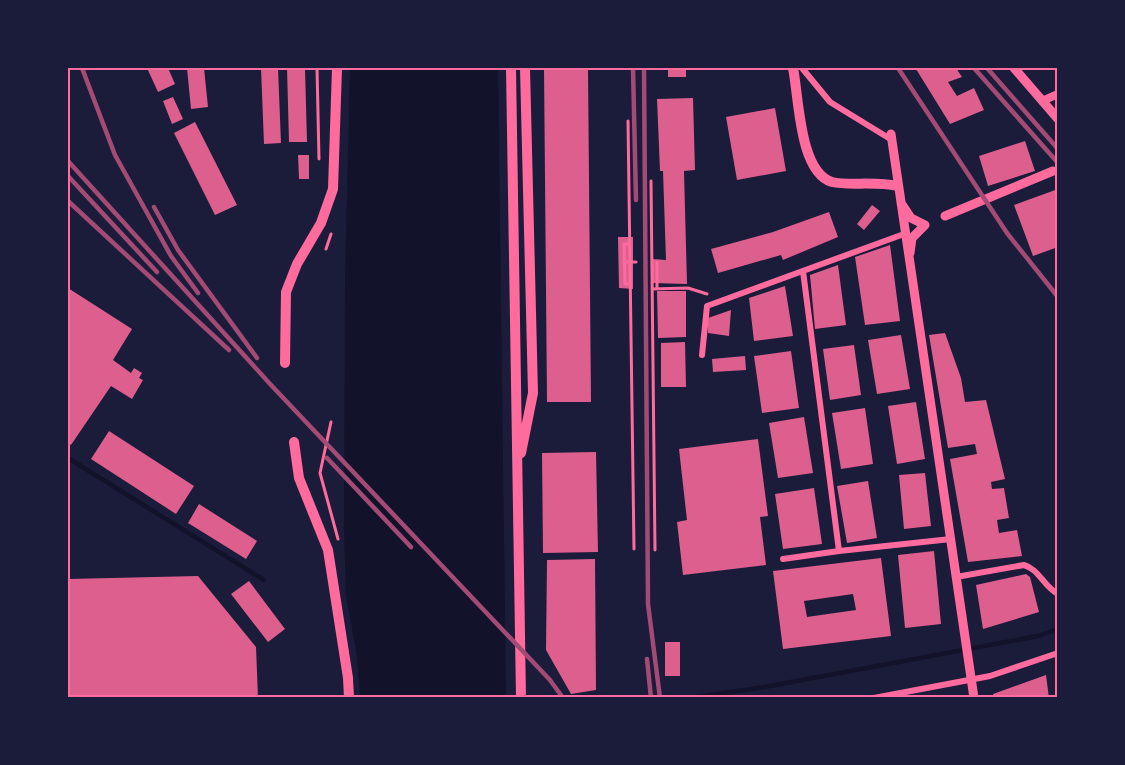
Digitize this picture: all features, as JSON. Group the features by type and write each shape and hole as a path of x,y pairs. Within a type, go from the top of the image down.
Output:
{"main road":[{"path":"285,363 286,292 297,264 321,223 333,189 337,68"},
{"path":"511,68 521,698"},
{"path":"517,474 533,393 525,68"},
{"path":"1014,68 1058,119"},
{"path":"794,72 808,158 819,173 832,182 880,182 897,186"},
{"path":"891,137 974,698"},
{"path":"945,216 1053,171"},
{"path":"899,201 911,218 925,225 912,238 909,263"},
{"path":"294,442 299,478 328,550 348,678 348,698"},
{"path":"968,698 970,676"}],"street":[{"path":"802,68 830,102 891,137"},
{"path":"1042,101 1058,94"},
{"path":"702,355 707,306 904,234"},
{"path":"803,271 839,551"},
{"path":"783,559 951,539"},
{"path":"956,577 1024,565 1033,569 1051,591 1058,594"},
{"path":"874,698 970,676 990,676 1058,653"}],"path":[{"path":"317,68 320,163"},
{"path":"628,121 634,549"},
{"path":"651,181 655,289 655,550"},
{"path":"630,244 624,244 625,284 630,284"},
{"path":"624,262 636,262"},
{"path":"655,289 657,262"},
{"path":"655,289 688,288"}],"shaded area":[{"path":"350,68 498,68 506,697 360,697 357,656 346,596 344,529 345,279"}],"building":[{"path":"147,68 168,68 175,84 158,92"},
{"path":"187,68 204,68 208,107 191,109"},
{"path":"261,68 278,68 281,143 264,144"},
{"path":"287,68 305,68 307,142 289,142"},
{"path":"544,68 588,68 591,402 547,402"},
{"path":"668,68 686,68 686,77 668,77"},
{"path":"956,68 962,77 948,82 957,96 974,88 984,110 950,124 916,69"},
{"path":"173,97 183,119 172,124 163,101"},
{"path":"693,98 695,170 684,171 687,284 652,283 652,259 666,260 663,171 660,171 657,99"},
{"path":"775,108 786,171 737,180 726,117"},
{"path":"195,122 237,205 215,215 174,133"},
{"path":"1025,141 1035,171 988,186 979,156"},
{"path":"298,155 309,155 309,179 299,179"},
{"path":"1058,189 1058,247 1033,256 1014,205"},
{"path":"872,205 880,211 864,230 857,224"},
{"path":"829,212 838,237 783,260 781,255 718,273 711,249 773,232"},
{"path":"618,237 633,237 633,289 619,288"},
{"path":"890,245 900,321 865,325 855,257"},
{"path":"838,265 846,325 815,329 810,275"},
{"path":"785,286 793,336 754,341 749,298"},
{"path":"68,288 132,329 113,360 131,373 134,368 142,373 139,378 143,380 132,399 111,386 71,445 68,443"},
{"path":"657,291 686,291 686,337 658,338"},
{"path":"731,310 729,336 708,333 708,318"},
{"path":"945,333 961,378 965,402 986,400 1005,479 991,482 992,489 1004,488 1009,518 997,520 999,533 1017,530 1022,556 968,562 950,459 977,454 975,444 948,448 929,335"},
{"path":"901,335 910,389 877,394 868,340"},
{"path":"685,342 686,387 661,387 661,343"},
{"path":"854,345 861,395 830,400 823,349"},
{"path":"791,351 799,408 762,413 754,356"},
{"path":"745,356 746,370 713,372 712,359"},
{"path":"916,402 925,459 897,464 888,406"},
{"path":"865,408 873,464 841,469 832,413"},
{"path":"804,417 813,473 778,478 769,423"},
{"path":"109,431 194,486 176,514 91,459"},
{"path":"758,439 768,516 760,517 766,565 683,575 677,522 687,520 679,449"},
{"path":"596,452 598,552 543,553 542,453"},
{"path":"925,473 931,526 904,529 899,475"},
{"path":"868,481 877,538 847,543 837,486"},
{"path":"814,488 822,544 783,549 775,494"},
{"path":"199,504 257,541 246,559 188,523"},
{"path":"934,551 941,624 905,628 898,555"},
{"path":"881,558 891,636 783,649 773,571","holes":["853,594 856,610 807,617 804,601"]},
{"path":"595,559 596,690 571,694 546,650 547,560"},
{"path":"1026,574 1030,577 1039,612 983,629 976,585"},
{"path":"198,576 256,647 258,698 68,698 68,579"},
{"path":"249,581 285,629 268,642 231,594"},
{"path":"665,642 680,642 680,676 665,676"},
{"path":"1046,675 1049,698 994,698 993,694"}],"waterway":[{"path":"68,458 264,580"},
{"path":"691,698 770,686 1038,636 1058,629"}],"railway":[{"path":"82,68 115,155 171,256 198,293"},
{"path":"633,68 636,200"},
{"path":"644,68 648,604 660,698"},
{"path":"898,68 1007,233 1058,297"},
{"path":"974,68 1058,163"},
{"path":"987,68 1058,149"},
{"path":"68,161 271,385 550,680 563,698"},
{"path":"68,176 157,272"},
{"path":"68,201 229,350"},
{"path":"154,207 178,250 257,358"},
{"path":"327,458 411,547"},
{"path":"647,659 651,698"}]}
